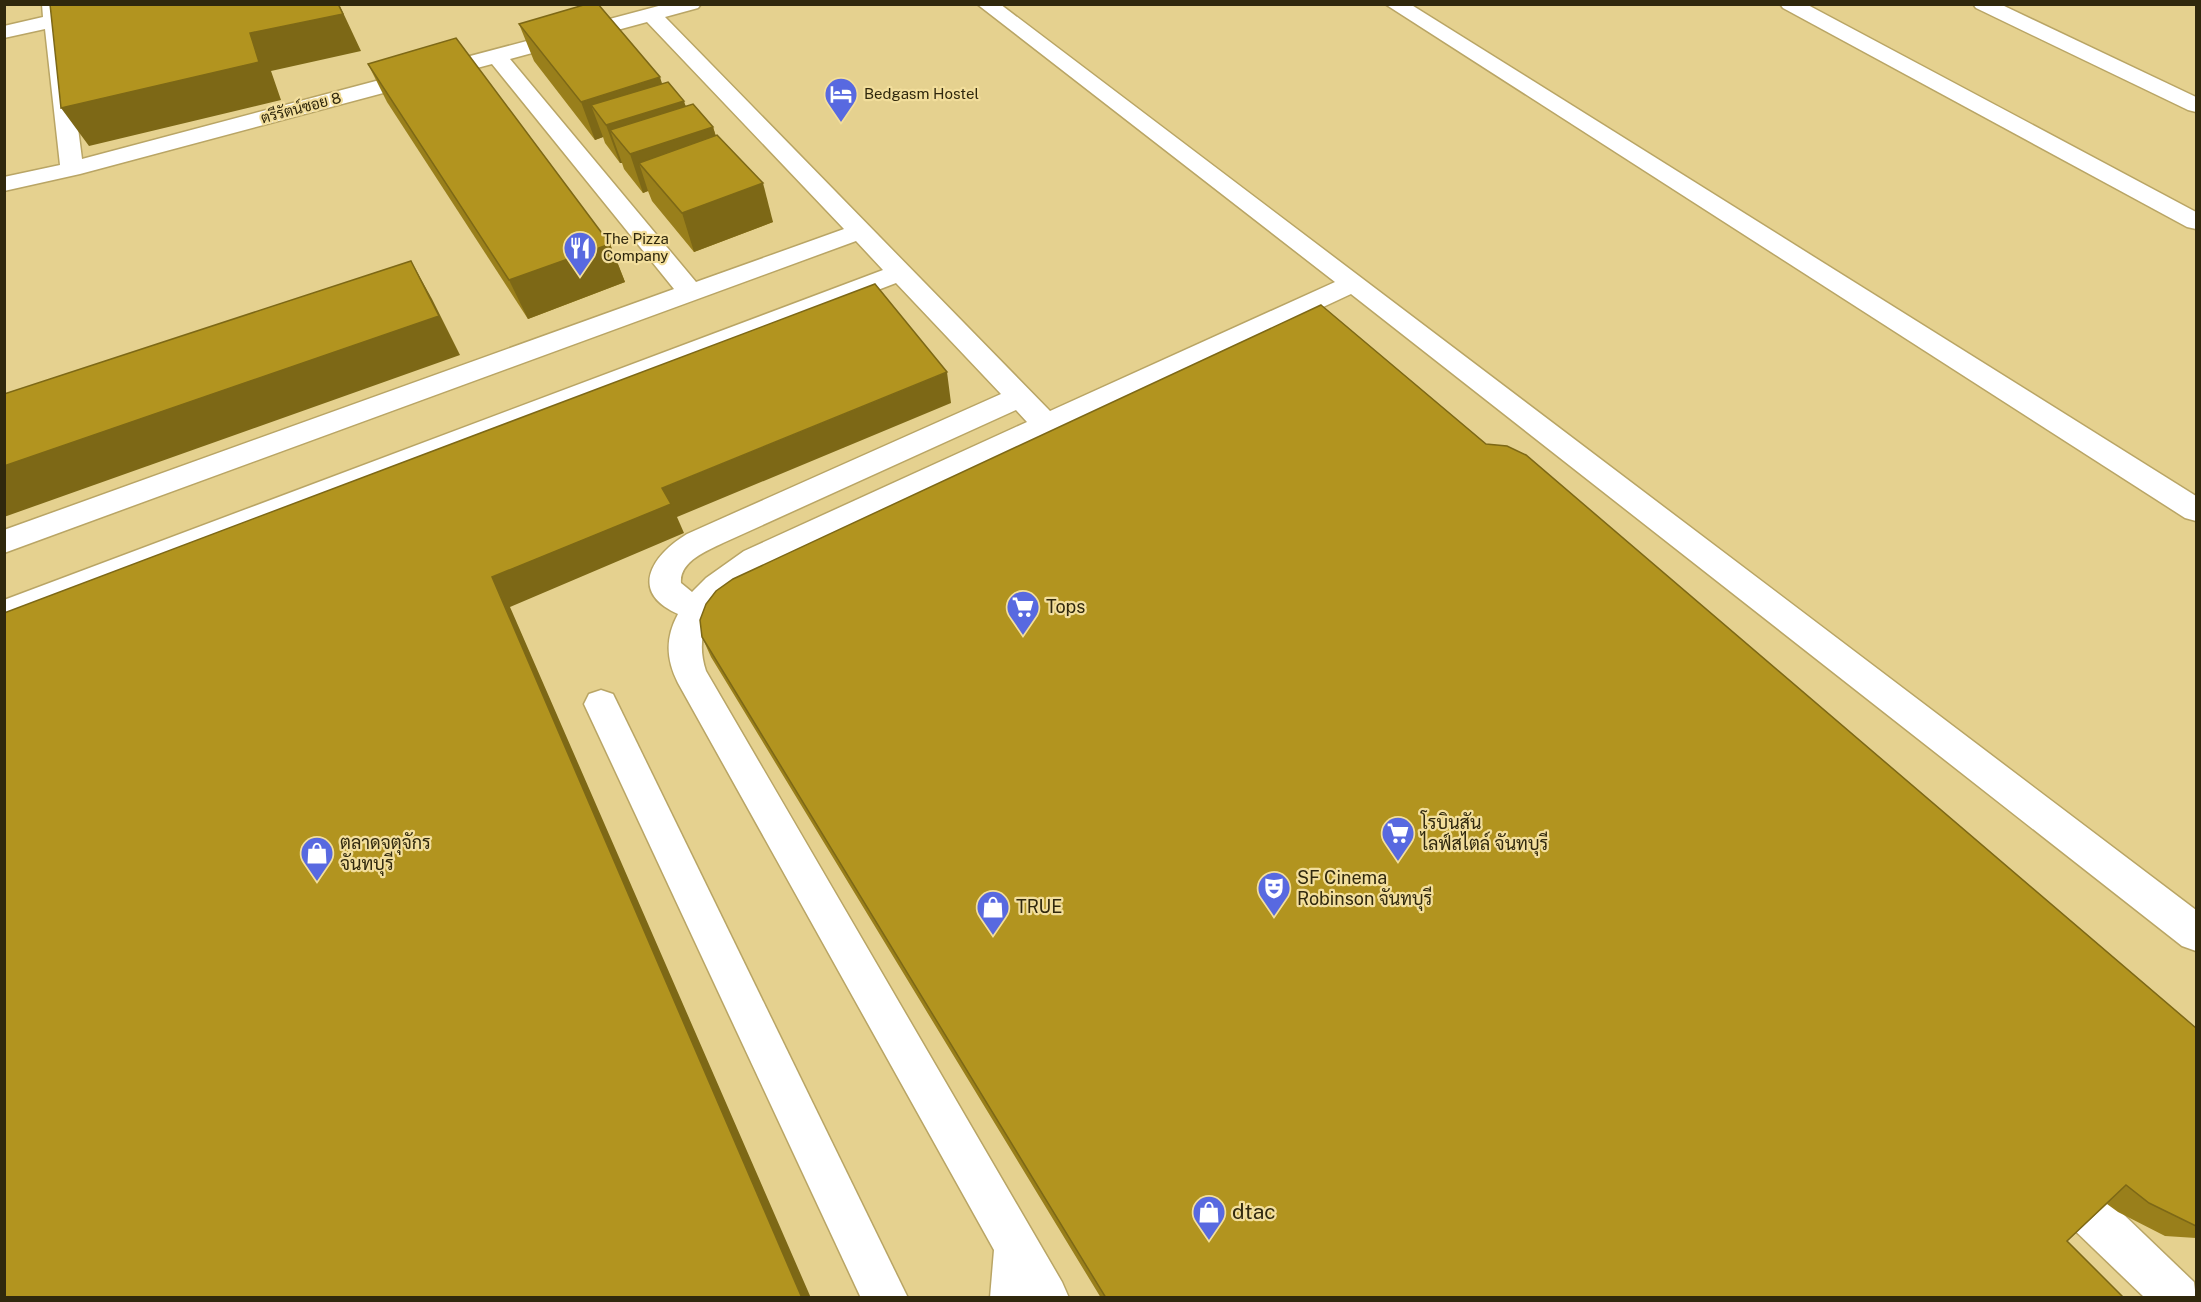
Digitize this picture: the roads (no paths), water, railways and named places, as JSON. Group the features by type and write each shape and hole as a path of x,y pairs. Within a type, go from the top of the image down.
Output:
{"street":[{"name":"ตรีรัตน์ซอย 8","path":"4,184 72,169 690,4"},
{"path":"987,4 2196,933"},
{"path":"1395,4 2196,510"},
{"path":"1790,4 2196,222"},
{"path":"1983,4 2192,98"},
{"path":"4,33 53,13 72,169"},
{"path":"652,15 1045,423"},
{"path":"496,56 691,293"},
{"path":"4,542 860,231"},
{"path":"4,613 899,273"},
{"path":"1046,1298 690,673 684,655 688,627 697,608 719,583 755,559 1045,423 1353,283"},
{"path":"697,608 680,603 670,596 665,586 669,567 677,557 725,529 1019,397"},
{"path":"601,704 885,1298"},
{"path":"2083,1206 2178,1298"},
{"path":"1012,1298 1017,1247"}],"place":[{"name":"Bedgasm Hostel","path":"841,123"},
{"name":"The Pizza Company","path":"580,277"},
{"name":"Tops","path":"1023,636"},
{"name":"โรบินสัน ไลฟ์สไตล์ จันทบุรี","path":"1398,862"},
{"name":"ตลาดจตุจักร จันทบุรี","path":"317,882"},
{"name":"SF Cinema Robinson จันทบุรี","path":"1274,917"},
{"name":"TRUE","path":"993,936"},
{"name":"dtac","path":"1209,1241"}]}
